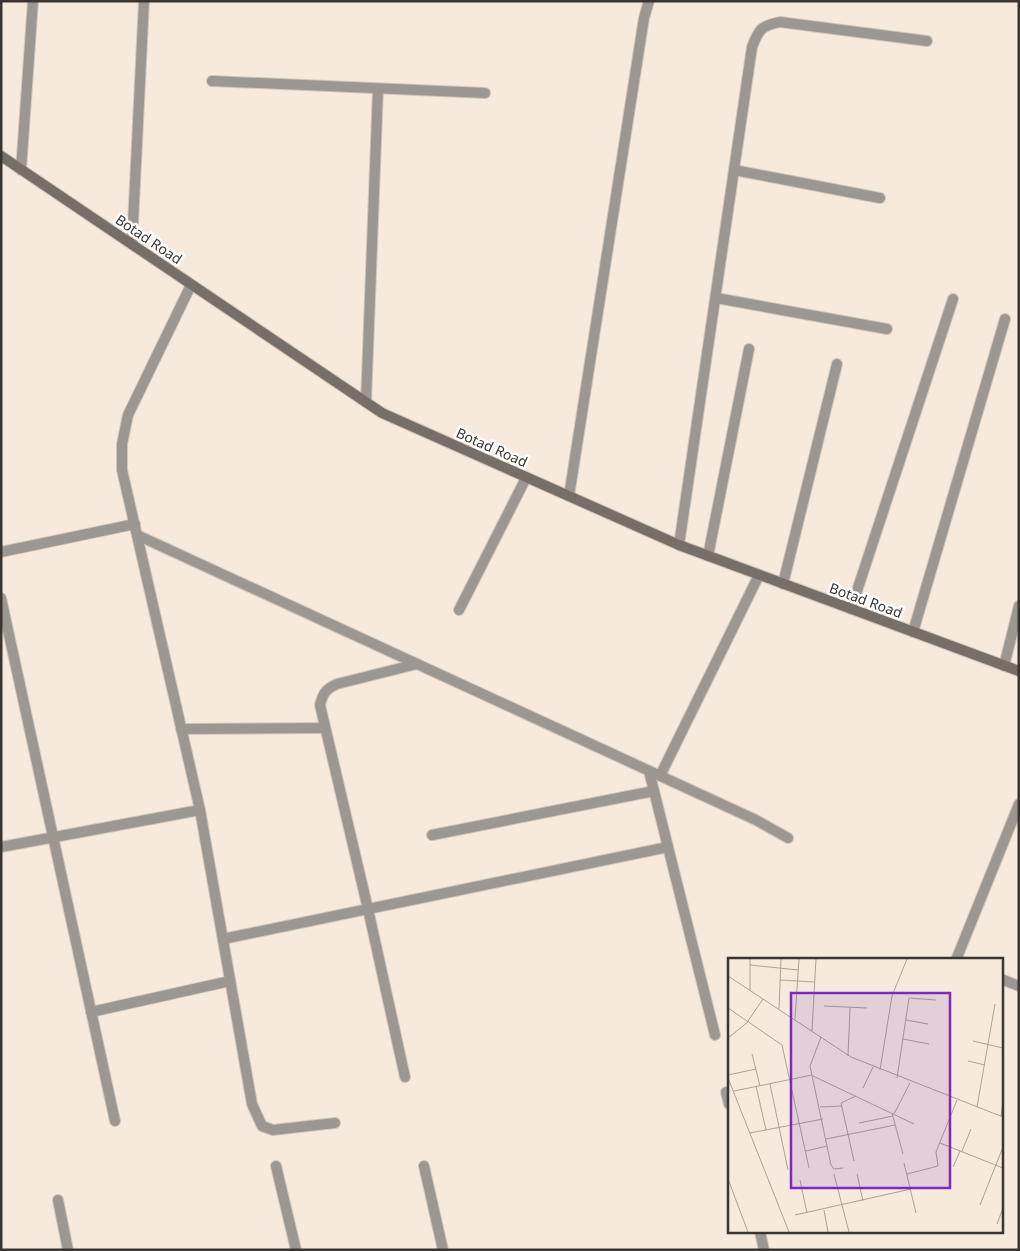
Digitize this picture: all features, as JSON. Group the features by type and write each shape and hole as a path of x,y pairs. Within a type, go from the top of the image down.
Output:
{"main road":[{"name":"Botad Road","path":"1,156 382,413 679,545 1019,671"}],"street":[{"path":"21,170 33,1"},
{"path":"132,244 144,1"},
{"path":"569,496 648,1"},
{"path":"679,545 752,48 757,33 766,25 780,22 927,41"},
{"path":"212,81 486,93"},
{"path":"366,402 378,88"},
{"path":"734,170 880,198"},
{"path":"191,285 128,415 122,444 122,470 200,810 252,1104 262,1126 273,1130 334,1123"},
{"path":"716,298 886,329"},
{"path":"851,609 953,299"},
{"path":"913,632 1005,319"},
{"path":"708,556 749,349"},
{"path":"783,584 836,364"},
{"path":"459,610 526,478"},
{"path":"1,552 135,524"},
{"path":"137,535 756,820 788,838"},
{"path":"660,776 759,575"},
{"path":"1,598 115,1122"},
{"path":"1004,666 1019,606"},
{"path":"405,1077 320,705 322,694 328,688 337,684 417,664"},
{"path":"181,729 325,728"},
{"path":"649,771 715,1035"},
{"path":"432,835 654,791"},
{"path":"957,958 1019,804"},
{"path":"1,846 200,810"},
{"path":"223,939 668,847"},
{"path":"1002,979 1019,986"},
{"path":"91,1012 230,981"},
{"path":"726,1092 728,1100"},
{"path":"276,1166 296,1250"},
{"path":"424,1166 443,1250"},
{"path":"58,1200 68,1250"},
{"path":"760,1234 764,1250"}]}
